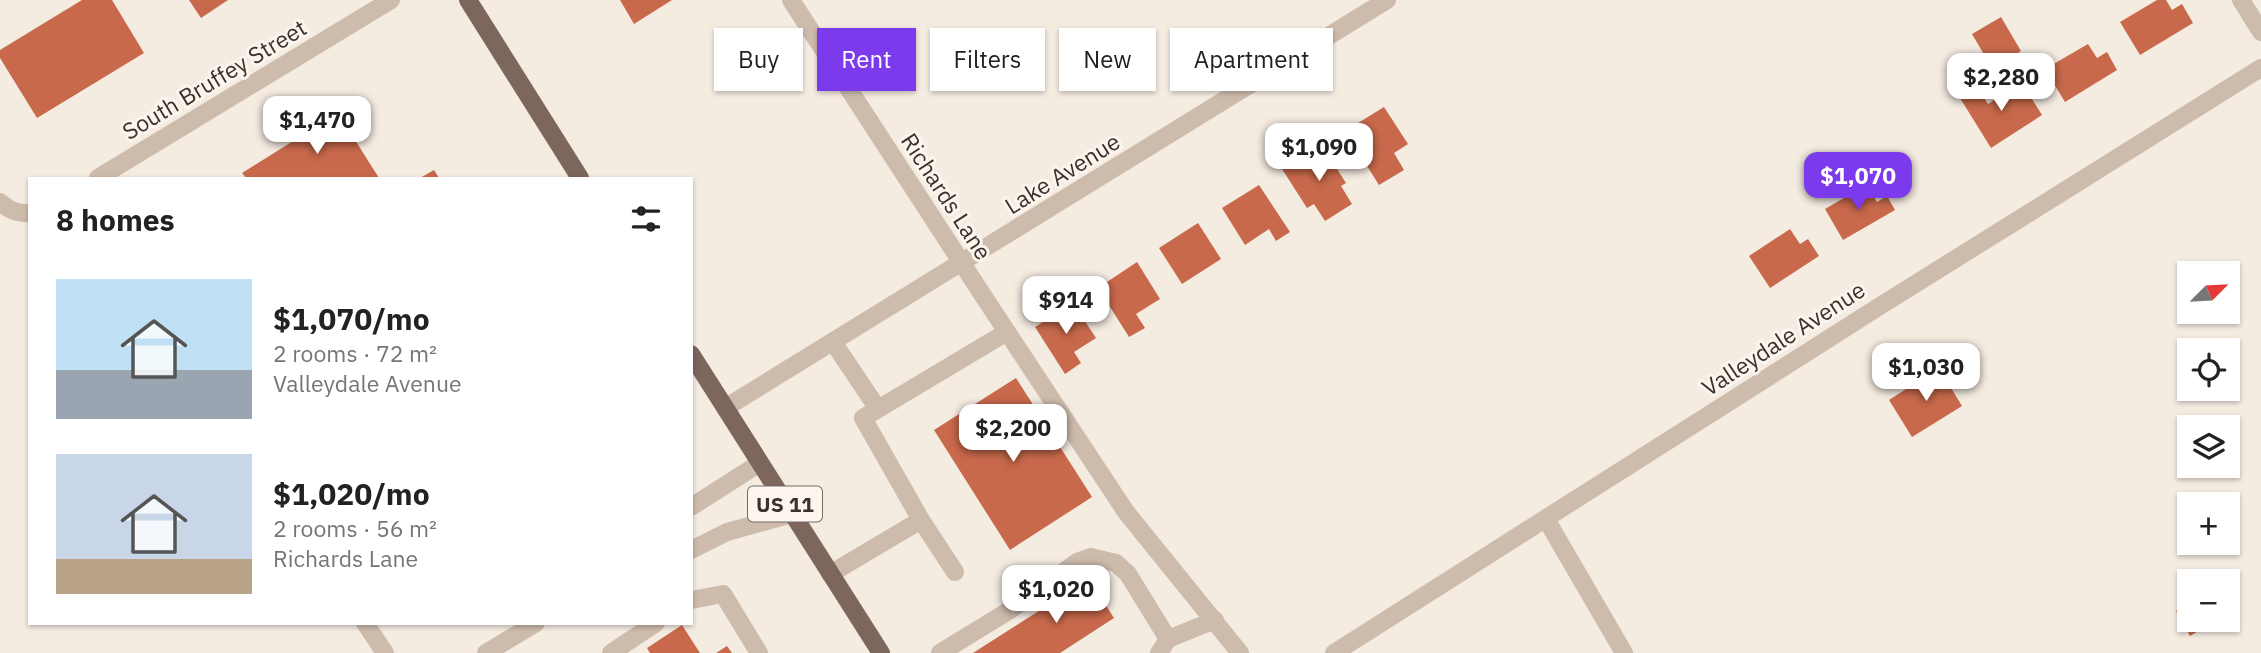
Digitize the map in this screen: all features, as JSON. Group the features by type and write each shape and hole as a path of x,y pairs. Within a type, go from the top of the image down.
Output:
{"main road":[{"path":"468,0 579,177"},
{"name":"US 11","path":"693,357 881,653"}],"street":[{"name":"South Bruffey Street","path":"101,177 391,0"},
{"name":"Richards Lane","path":"791,0 1126,512 1240,653"},
{"name":"Lake Avenue","path":"725,408 1387,0"},
{"path":"2241,0 2261,32"},
{"name":"Valleydale Avenue","path":"1334,653 2261,68"},
{"path":"0,202 20,214 28,213"},
{"path":"956,572 921,520 863,418 1007,332"},
{"path":"833,342 878,409"},
{"path":"693,506 760,463"},
{"path":"693,549 727,532 792,514"},
{"path":"1546,519 1624,653"},
{"path":"830,574 921,520"},
{"path":"940,653 1010,610 1077,562 1091,556 1116,563 1128,574 1163,646 1215,620"},
{"path":"693,600 723,594 759,653"},
{"path":"366,625 384,653"},
{"path":"486,653 533,625"},
{"path":"611,653 653,625"}],"building":[{"path":"82,0 112,0 144,53 37,118 0,58 0,50"},
{"path":"189,0 228,0 201,18"},
{"path":"620,0 672,0 634,24"},
{"path":"2157,0 2166,0 2172,10 2182,4 2193,23 2140,55 2120,22"},
{"path":"2001,17 2021,51 1992,68 1972,34"},
{"path":"2088,44 2097,58 2107,52 2117,70 2065,102 2045,69"},
{"path":"2022,83 2042,115 1991,148 1960,98 1977,87 1988,104"},
{"path":"1384,107 1408,144 1394,153 1404,170 1379,185 1345,131"},
{"path":"338,113 378,177 245,177 242,173"},
{"path":"1321,144 1346,183 1341,186 1352,204 1325,221 1314,204 1307,208 1282,169"},
{"path":"434,170 438,177 422,177"},
{"path":"1259,185 1290,232 1276,241 1269,229 1245,245 1222,208"},
{"path":"1866,185 1877,202 1887,196 1895,210 1843,240 1825,209"},
{"path":"1198,223 1221,259 1182,284 1159,248"},
{"path":"1790,229 1800,244 1808,239 1819,256 1770,288 1749,256"},
{"path":"1137,262 1160,299 1136,314 1145,328 1129,337 1098,288"},
{"path":"1073,303 1096,338 1074,352 1081,363 1065,374 1035,327"},
{"path":"1939,368 1962,406 1912,437 1889,400"},
{"path":"1016,378 1092,497 1010,550 934,430"},
{"path":"1089,579 1114,618 1060,653 973,653"},
{"path":"682,625 700,653 650,653 647,648"},
{"path":"727,646 732,653 716,653"}]}
